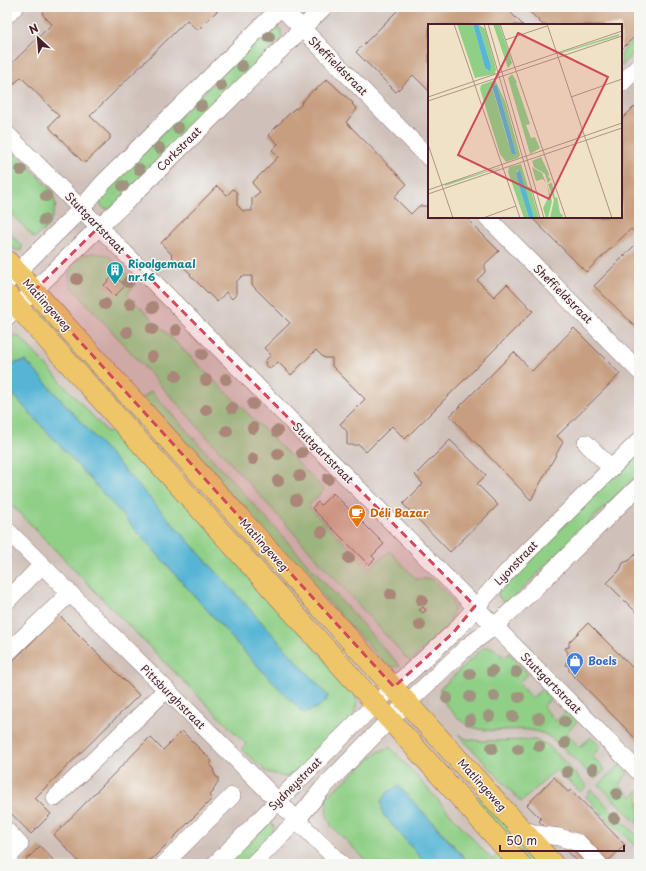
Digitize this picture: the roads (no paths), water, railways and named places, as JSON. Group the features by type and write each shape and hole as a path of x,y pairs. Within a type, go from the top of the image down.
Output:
{"main road":[{"name":"Matlingeweg","path":"10,271 34,291 408,702 553,864"},
{"name":"Matlingeweg","path":"11,306 376,703 520,864"}],"street":[{"path":"7,15 15,7"},
{"path":"10,271 81,209 103,183 281,7"},
{"name":"Sheffieldstraat","path":"281,7 428,157"},
{"name":"Corkstraat","path":"11,306 34,291 324,7"},
{"path":"622,83 639,66"},
{"name":"Stuttgartstraat","path":"7,134 639,772"},
{"name":"Sheffieldstraat","path":"488,218 639,371"},
{"name":"Lyonstraat","path":"394,687 454,632 475,606 507,572 639,441"},
{"path":"586,443 611,468"},
{"path":"408,702 468,646 495,626 639,486"},
{"name":"Pittsburghstraat","path":"7,530 340,864"},
{"path":"7,601 42,566"},
{"path":"7,654 70,593"},
{"name":"Sydneystraat","path":"215,864 376,703 394,687"},
{"path":"55,798 166,690"},
{"name":"Sydneystraat","path":"253,864 297,820 322,789 408,702"},
{"path":"164,864 232,796"},
{"path":"522,829 537,834 559,837 579,843 600,864"},
{"path":"7,831 20,845 7,858"}],"water":[{"path":"26,361 328,696 321,705 303,713 249,657 7,388 7,370 15,363"},
{"path":"399,786 470,864 426,864 383,814 381,801 389,791"}],"place":[{"name":"Rioolgemaal nr.16","path":"115,285"},
{"name":"Déli Bazar","path":"357,528"},
{"name":"Boels","path":"575,676"}]}
